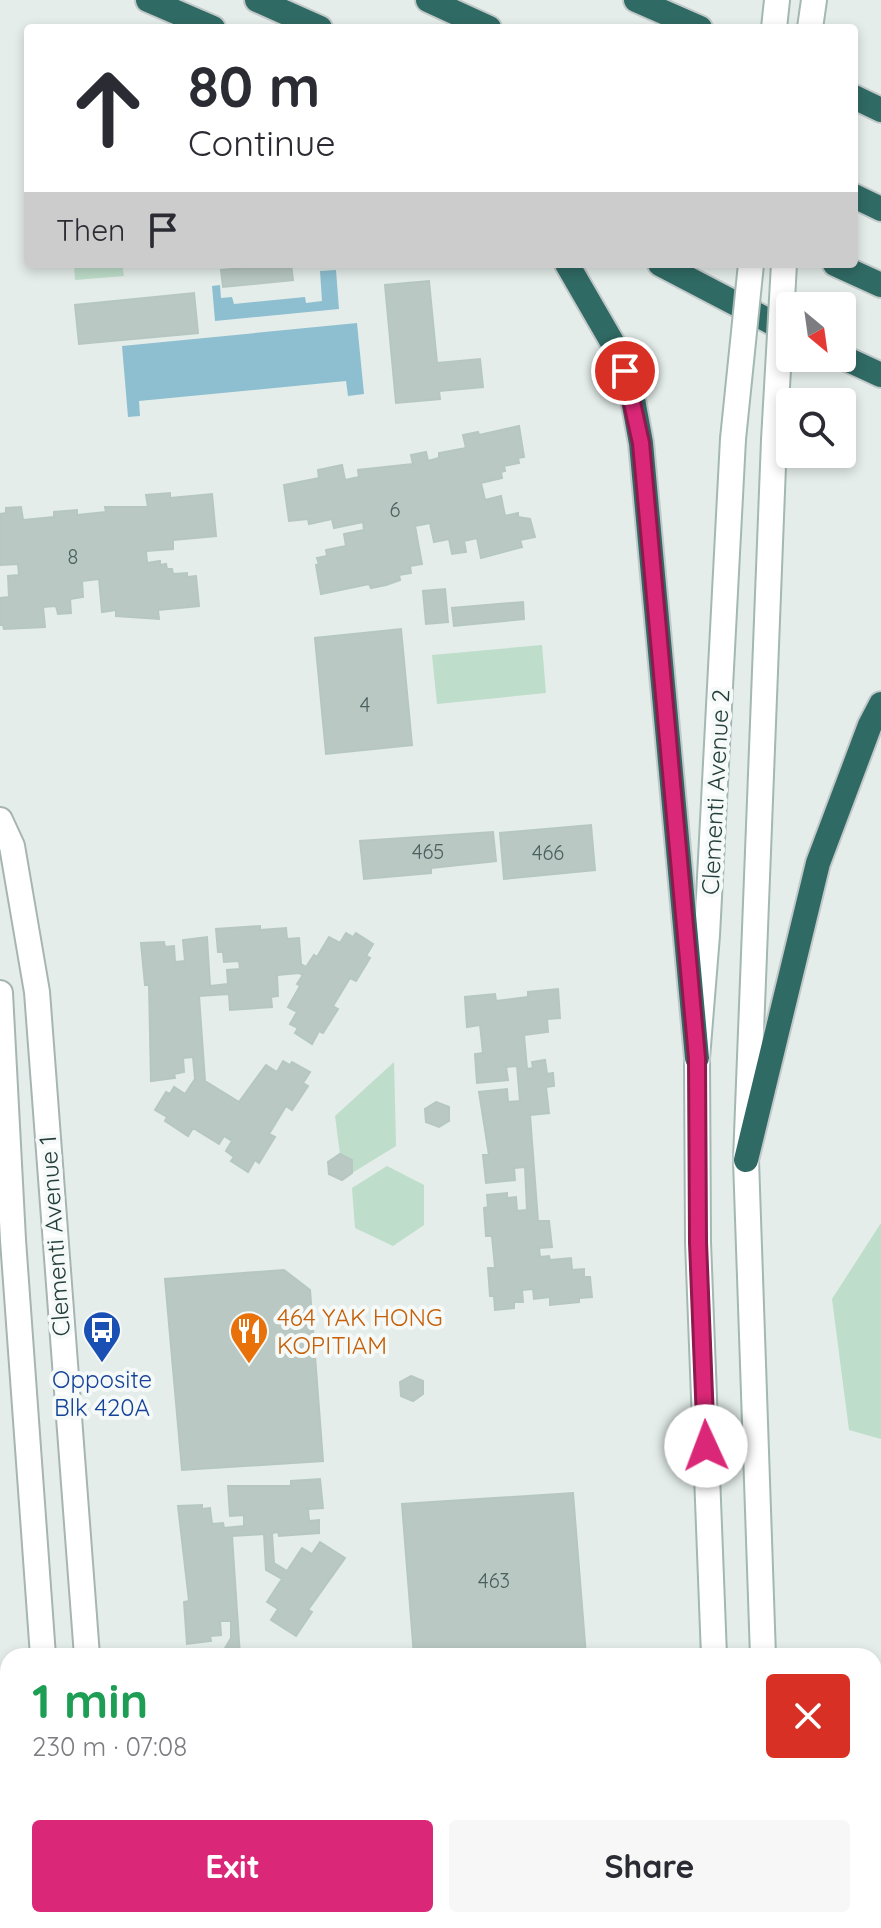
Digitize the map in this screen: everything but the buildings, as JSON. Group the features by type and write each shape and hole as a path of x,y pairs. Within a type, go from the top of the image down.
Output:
{"highway":[{"path":"148,0 204,24"},
{"path":"257,0 311,24"},
{"path":"428,0 480,24"},
{"path":"636,0 691,24"},
{"path":"858,99 881,110"},
{"path":"858,198 881,209"},
{"path":"569,268 619,354 631,389 641,443 697,1058"},
{"path":"668,268 776,325"},
{"path":"844,268 881,285"},
{"path":"856,363 881,375"},
{"path":"746,1160 818,863 870,725 881,704"}],"main road":[{"path":"774,24 777,0"},
{"path":"811,24 814,0"},
{"name":"Clementi Avenue 2","path":"714,1648 698,1242 697,1058 707,935 733,439 751,268"},
{"name":"Clementi Avenue 2","path":"763,1648 746,1160 774,440 784,268"},
{"name":"Clementi Avenue 1","path":"0,820 12,846 37,992 87,1648"},
{"name":"Clementi Avenue 1","path":"0,993 13,1240 42,1648"}],"green space":[{"path":"74,268 123,268 124,276 75,280"},
{"path":"542,645 546,693 437,704 432,655"},
{"path":"394,1062 396,1146 352,1173 352,1160 340,1154 335,1116"},
{"path":"387,1166 424,1185 424,1225 393,1246 355,1228 352,1188"},
{"path":"881,1223 881,1439 849,1430 832,1299"}],"water":[{"path":"336,270 339,309 215,321 212,286 220,285 221,298 232,297 234,304 305,297 306,303 322,301 320,271"},
{"path":"357,323 364,394 348,396 346,381 139,401 140,416 128,417 122,346"}],"place":[{"name":"Opposite Blk 420A","path":"102,1364"},
{"name":"464 YAK HONG KOPITIAM","path":"249,1365"}],"route":[{"path":"625,371 641,443 697,1058 698,1242 706,1446"}]}
